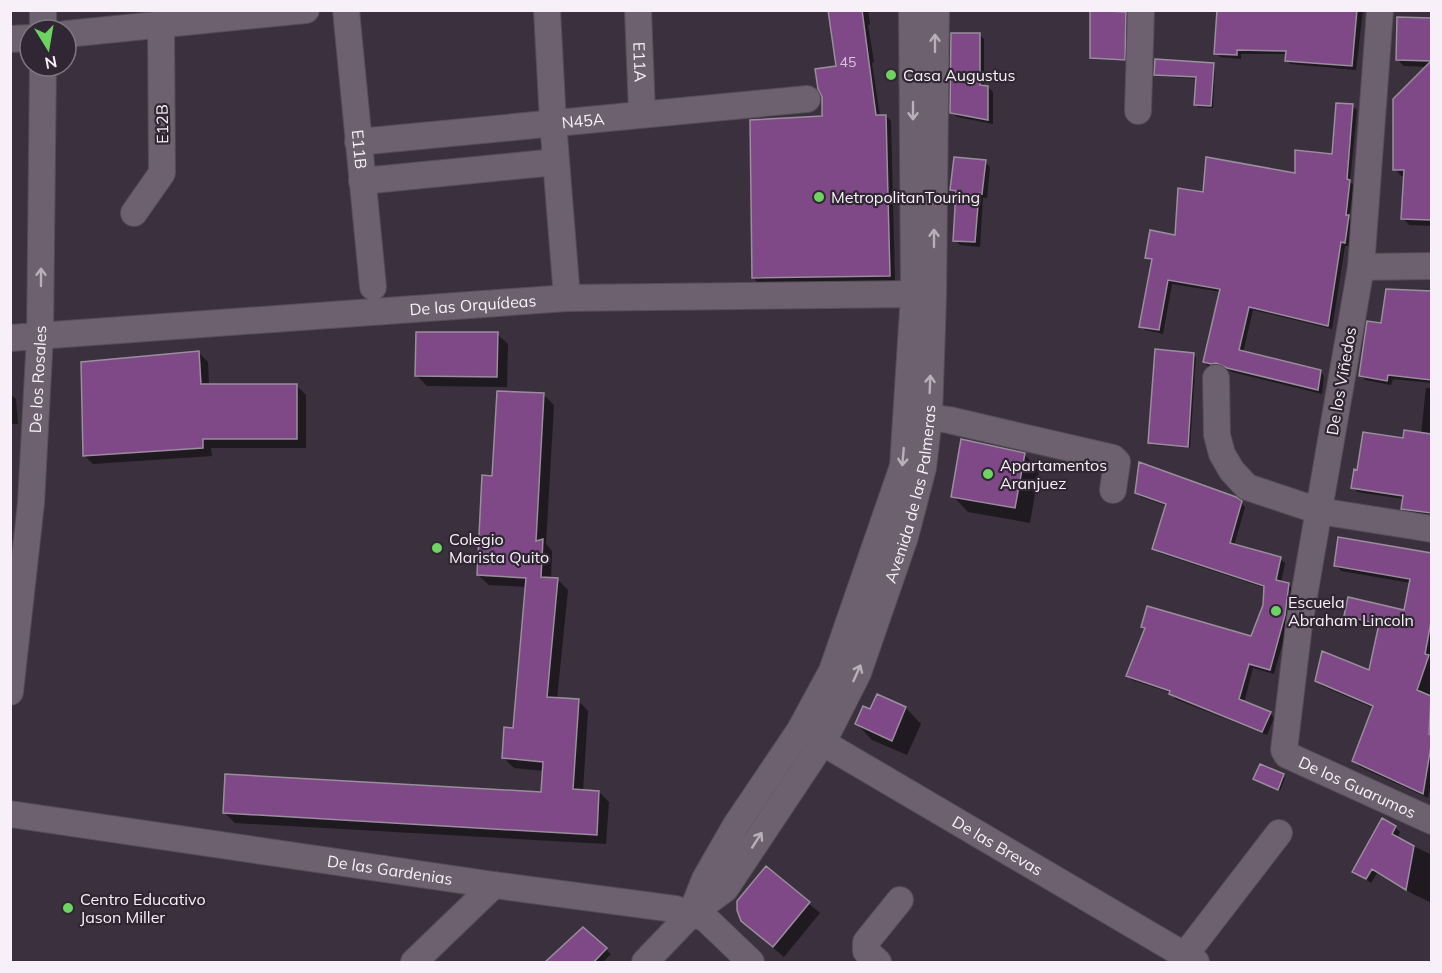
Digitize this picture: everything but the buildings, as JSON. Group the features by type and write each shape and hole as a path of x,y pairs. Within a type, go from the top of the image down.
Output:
{"street":[{"path":"78,33 306,10"},
{"name":"E11B","path":"346,10 373,287"},
{"path":"547,10 553,123 567,298"},
{"name":"E11A","path":"638,10 642,113"},
{"name":"Avenida de las Palmeras","path":"645,963 691,914 725,889 823,742 858,673 905,537 923,468 929,417 912,10"},
{"name":"Avenida de las Palmeras","path":"691,914 705,879 736,825 800,730 832,671 903,466 923,295 936,10"},
{"path":"1138,111 1141,10"},
{"name":"De los Viñedos","path":"1284,750 1299,625 1361,267 1380,10"},
{"name":"E12B","path":"134,213 162,172 161,25"},
{"name":"De los Rosales","path":"10,693 21,503 40,336 43,78"},
{"name":"N45A","path":"358,142 807,99"},
{"path":"362,181 556,162"},
{"path":"1361,267 1431,266"},
{"name":"De las Orquídeas","path":"10,338 567,298 923,295"},
{"path":"1215,378 1217,435 1222,454 1232,471 1247,487 1319,511 1431,529"},
{"path":"929,417 1113,458 1117,462 1113,490"},
{"name":"De las Brevas","path":"800,730 1191,959"},
{"name":"De los Guarumos","path":"1284,750 1287,755 1431,821"},
{"name":"De las Gardenias","path":"10,814 494,885 675,909 705,918 751,963"},
{"path":"1191,959 1279,833"},
{"path":"414,963 494,885"},
{"path":"878,963 866,951 866,942 900,900"}],"place":[{"name":"Casa Augustus","path":"891,75"},
{"name":"MetropolitanTouring","path":"819,197"},
{"name":"Apartamentos Aranjuez","path":"988,474"},
{"name":"Colegio Marista Quito","path":"437,548"},
{"name":"Escuela Abraham Lincoln","path":"1276,611"},
{"name":"Centro Educativo Jason Miller","path":"68,908"}]}
